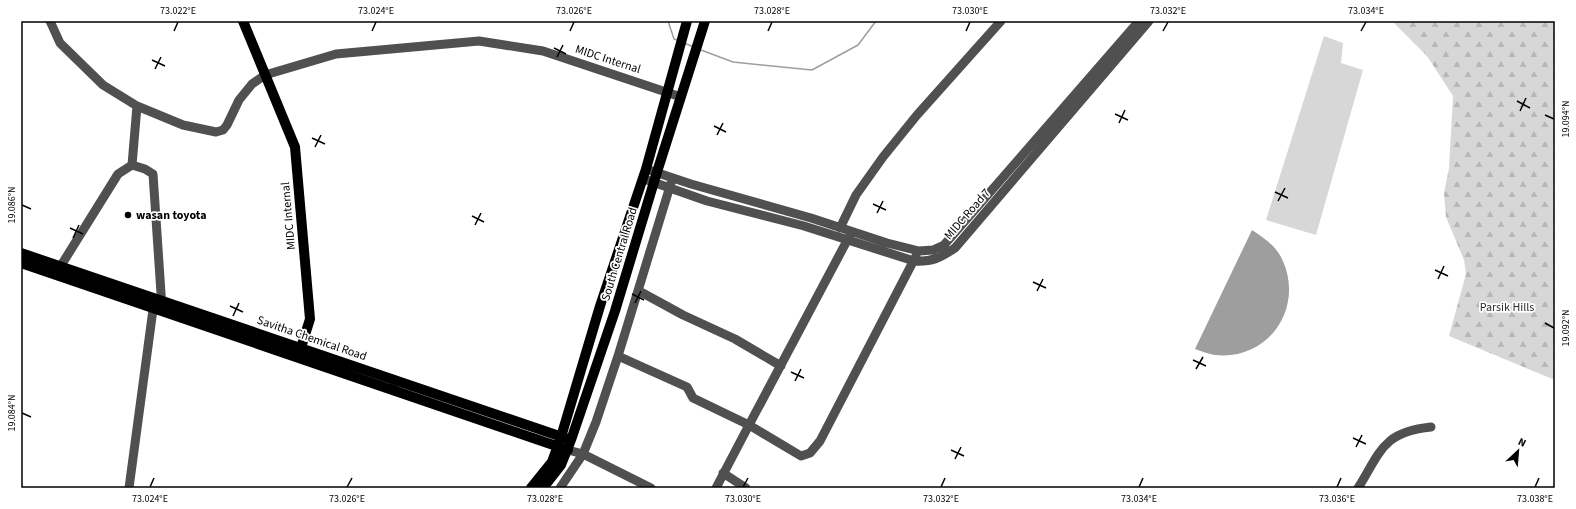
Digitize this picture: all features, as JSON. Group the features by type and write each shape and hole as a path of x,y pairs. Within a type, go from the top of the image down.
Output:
{"main road":[{"name":"MIDC Internal","path":"242,21 295,147 310,319 300,353"},
{"name":"South Central Road","path":"543,488 561,465 564,443 600,306 645,173 680,41 687,21"},
{"name":"South Central Road","path":"530,488 552,462 564,443 615,311 655,177 682,97 705,21"},
{"name":"Savitha Chemical Road","path":"21,253 58,271 158,310 300,353"},
{"name":"Savitha Chemical Road","path":"21,263 58,271 158,300 300,353 564,443"}],"street":[{"path":"50,21 60,43 103,85 137,106 183,125 216,132 222,130 239,100 252,84 265,75"},
{"path":"840,228 856,195 883,157 917,115 1001,21"},
{"name":"MIDC Road 7","path":"655,177 670,188 707,201 804,226 919,251 933,250 944,245 976,215 1096,75 1139,21"},
{"name":"MIDC Road 7","path":"1096,75 1149,21"},
{"name":"MIDC Internal","path":"265,75 336,54 479,40 543,51 682,97"},
{"path":"132,165 137,106"},
{"path":"58,271 118,174 132,165 145,169 154,174 158,310 130,488"},
{"path":"645,173 655,177"},
{"name":"MIDC Road 7","path":"655,177 673,178 811,218 840,228 850,235 914,261 939,259 955,248 976,215"},
{"path":"560,488 583,454 596,422 639,291 673,178"},
{"path":"716,488 850,235"},
{"path":"618,356 687,387 693,398 749,425 801,456 810,453 820,441 919,251"},
{"path":"639,291 683,315 735,339 781,366"},
{"path":"1358,488 1385,444 1392,438 1413,429 1431,427"},
{"path":"564,443 651,488"},
{"path":"723,473 746,488"}],"green space":[{"name":"Parsik Hills","path":"1392,21 1555,21 1555,380 1449,336 1466,274 1464,260 1446,217 1444,193 1449,168 1453,96 1427,56"},
{"path":"1324,36 1343,43 1341,63 1363,70 1316,235 1266,220"}],"shaded area":[{"path":"1252,230 1273,246 1282,259 1288,277 1289,295 1285,312 1277,327 1266,340 1251,349 1234,355 1215,355 1195,349"}],"waterway":[{"path":"668,21 674,39 677,40"},
{"path":"701,50 733,62 812,70 858,45 876,21"},
{"path":"684,43 694,47"}],"place":[{"name":"wasan toyota","path":"128,215"}]}
